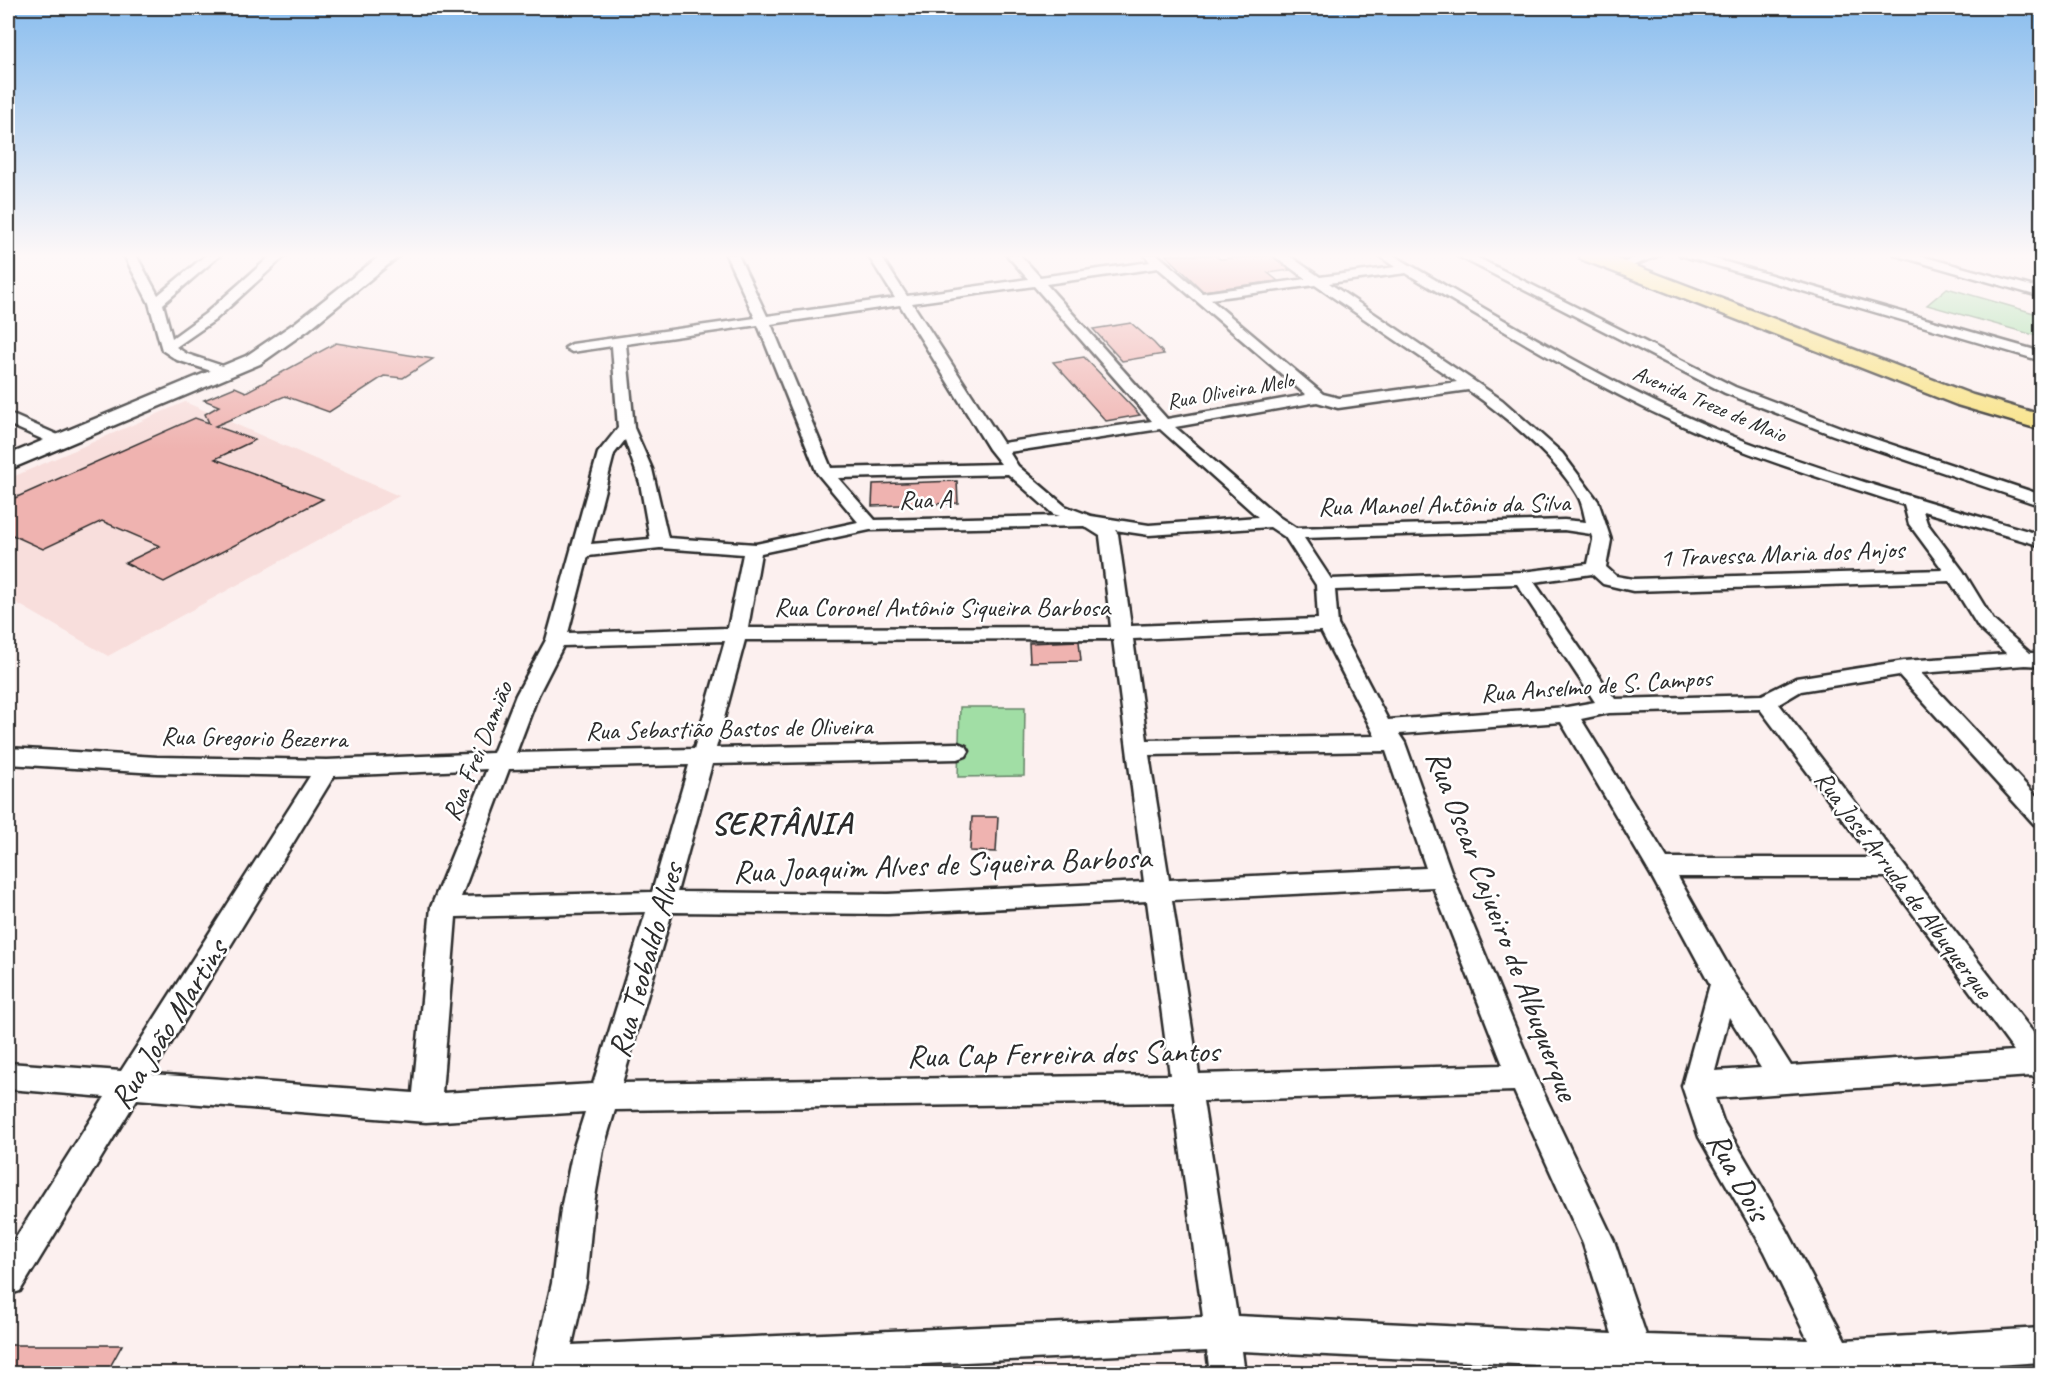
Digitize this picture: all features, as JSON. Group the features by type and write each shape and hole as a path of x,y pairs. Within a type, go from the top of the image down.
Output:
{"main road":[{"path":"8,454 53,439 259,356 309,319"},
{"path":"1755,319 1965,400 2042,423"},
{"path":"8,463 53,439"}],"street":[{"path":"167,347 171,321 186,319"},
{"path":"167,347 206,319"},
{"path":"572,348 774,319"},
{"path":"916,319 1012,469 1059,510 1088,521 1109,534 1137,748 1228,1374"},
{"name":"Rua Oscar Cajueiro de Albuquerque","path":"1071,319 1163,424 1282,527 1325,585 1328,625 1388,736 1522,1078 1598,1241 1638,1363"},
{"path":"1225,319 1318,397"},
{"path":"1372,319 1514,415 1556,456 1589,501 1596,529 1602,540 1603,574"},
{"name":"Avenida Treze de Maio","path":"1494,319 1631,396 1741,445 1912,502 2042,541"},
{"name":"Avenida Treze de Maio","path":"1590,319 1730,390 1839,432 2042,501"},
{"path":"1911,319 2042,357"},
{"path":"763,321 825,473 870,525"},
{"path":"619,341 626,428 638,448 652,500 660,543"},
{"path":"167,347 182,357 223,370"},
{"name":"Rua Oliveira Melo","path":"997,449 1163,424 1318,397 1338,404 1471,385"},
{"path":"8,418 53,439"},
{"name":"Rua Frei Damião","path":"426,1108 444,906 527,694 556,640 606,453 626,428"},
{"path":"825,473 1012,469"},
{"path":"1912,502 1918,524 1956,574 1986,624 2033,659"},
{"name":"Rua A","path":"579,551 660,543 753,549 870,525 1088,521 1149,530 1282,527"},
{"name":"Rua Manoel Antônio da Silva","path":"1282,527 1564,525 1596,529"},
{"name":"Rua Teobaldo Alves","path":"550,1368 569,1283 577,1209 588,1150 662,902 737,634 753,549"},
{"name":"1 Travessa Maria dos Anjos","path":"1325,585 1603,574 1634,585 1956,574"},
{"path":"1522,578 1609,706"},
{"name":"Rua Coronel Antônio Siqueira Barbosa","path":"556,640 737,634 1121,633 1328,625"},
{"name":"Rua Anselmo de S. Campos","path":"1137,748 1388,736 1567,714 1609,706 1766,702 1796,685 1904,668 2033,659"},
{"path":"1904,668 2042,818"},
{"name":"Rua José Arruda de Albuquerque","path":"1766,702 2040,1063"},
{"path":"1567,714 1660,868 1724,984 1783,1079"},
{"name":"Rua Sebastião Bastos de Oliveira","path":"501,761 958,751"},
{"name":"Rua Gregorio Bezerra","path":"8,758 157,765 327,768 501,761"},
{"name":"Rua João Martins","path":"8,1279 327,768"},
{"path":"1660,868 1893,867"},
{"name":"Rua Joaquim Alves de Siqueira Barbosa","path":"444,906 662,902 888,904 1442,877"},
{"path":"1724,984 1697,1086 2040,1063"},
{"name":"Rua Cap Ferreira dos Santos","path":"8,1076 426,1108 605,1097 1187,1088 1522,1078"},
{"name":"Rua Dois","path":"1697,1086 1710,1127 1776,1241 1836,1358"},
{"path":"550,1368 1224,1334 1638,1363 1836,1358 2042,1345"}],"shaded area":[{"path":"185,402 399,496 108,656 8,598 8,479"}],"green space":[{"path":"1978,319 2041,319 2041,337"},
{"path":"960,707 1025,707 1024,776 958,777"}],"building":[{"path":"1131,323 1164,354 1122,361 1093,329"},
{"path":"336,343 433,359 403,378 384,376 329,412 285,396 215,426 255,440 215,459 323,499 164,582 125,563 160,546 102,521 43,549 8,533 8,501 195,418 209,423 205,414 219,406 204,400 235,387 246,392"},
{"path":"1084,357 1140,415 1106,421 1053,362"},
{"path":"957,481 958,503 872,506 873,484"},
{"path":"1079,641 1081,661 1030,662 1029,643"},
{"path":"972,817 998,817 996,852 970,851"},
{"path":"8,1345 122,1345 106,1374 8,1374"}],"district":[{"name":"SERTÂNIA","path":"782,823"}]}
